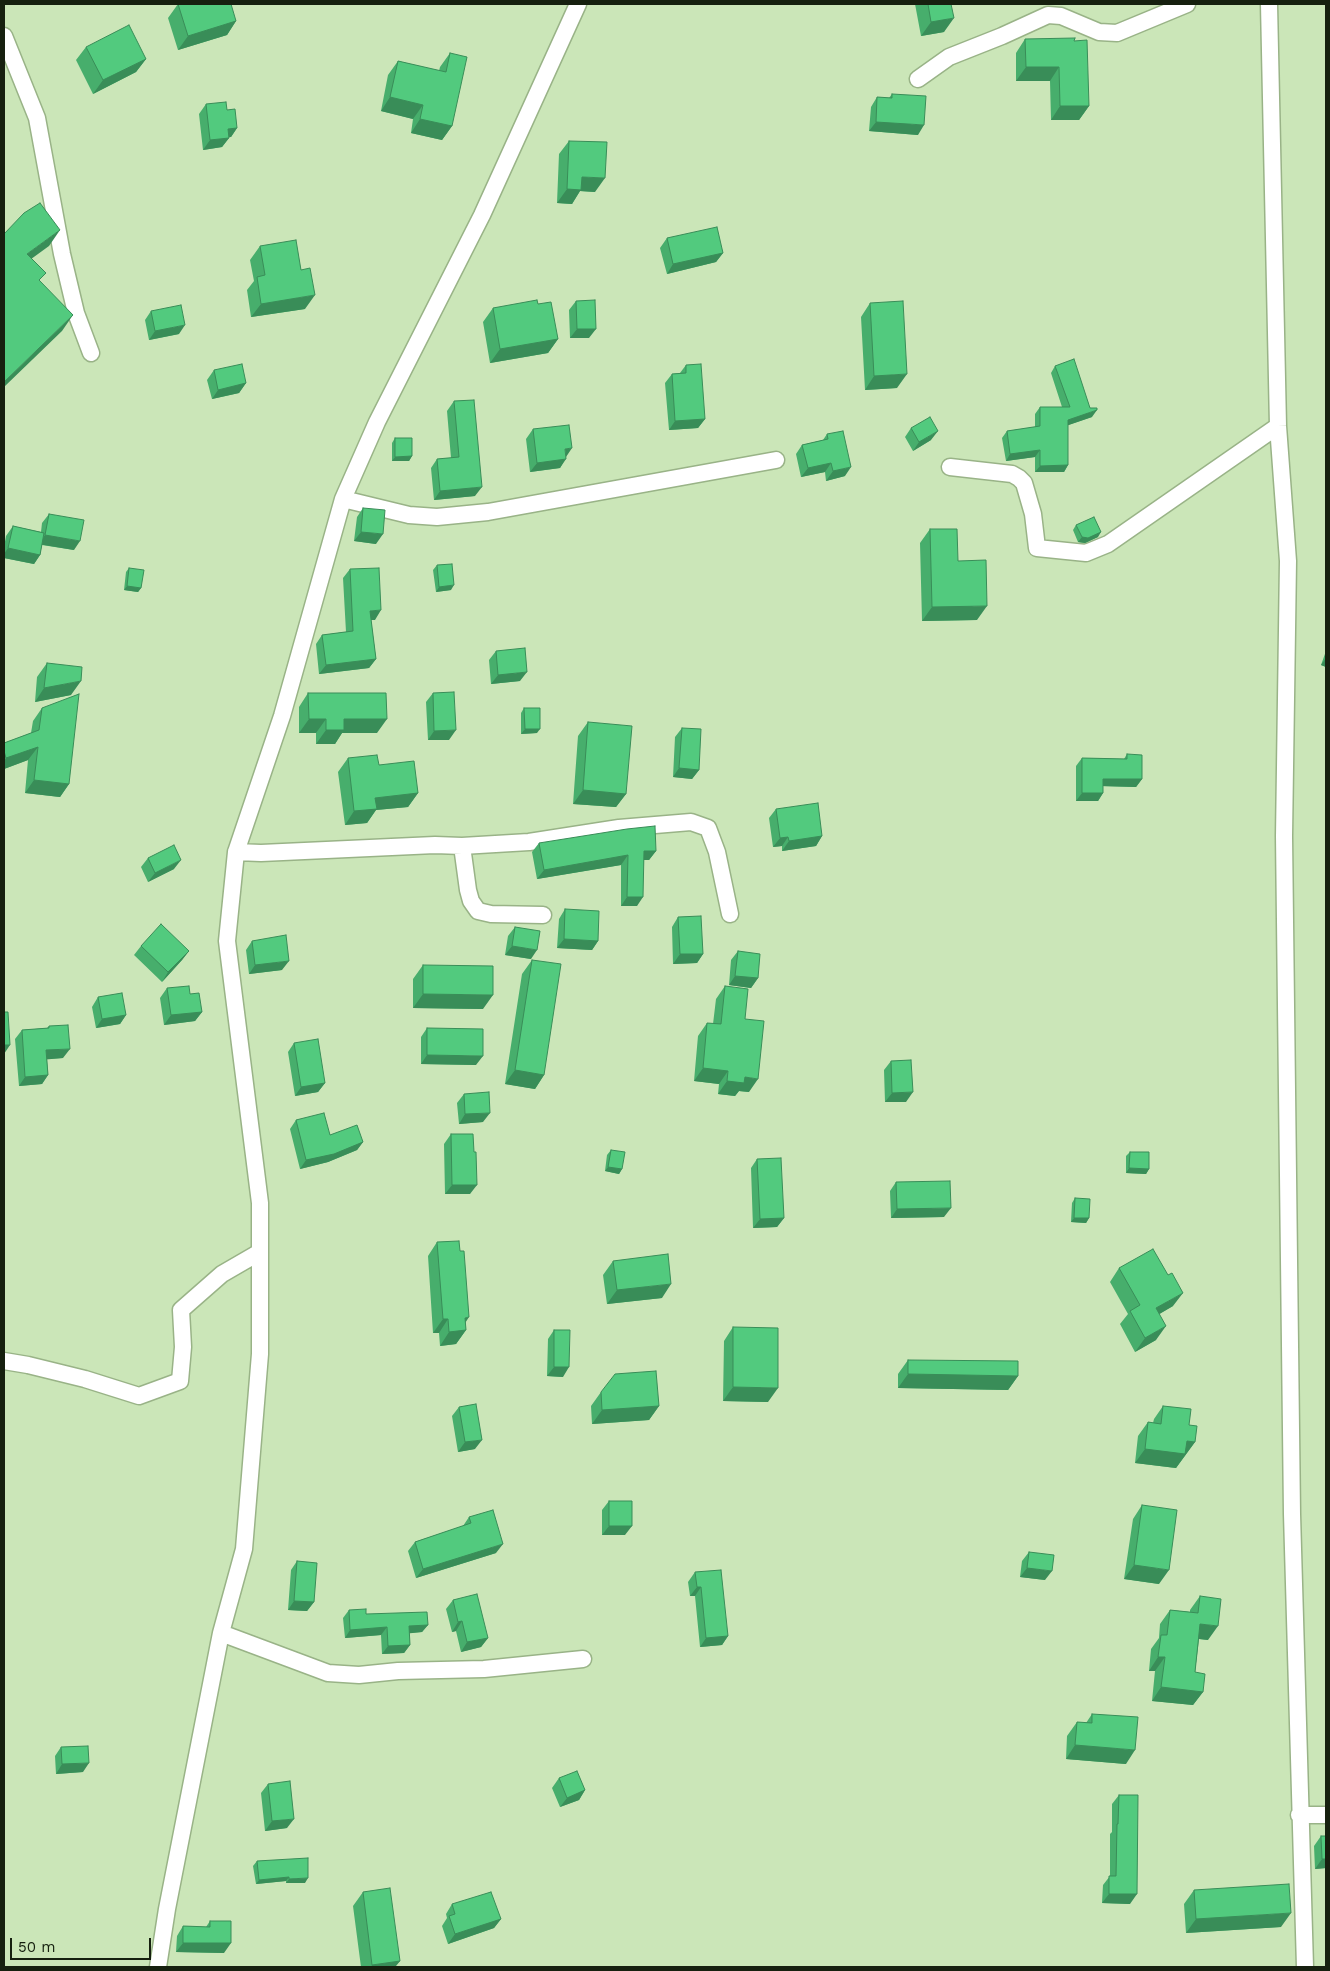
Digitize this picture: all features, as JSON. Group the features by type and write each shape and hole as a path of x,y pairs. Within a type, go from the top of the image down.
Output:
{"street":[{"path":"158,1967 166,1909 221,1633 244,1550 260,1354 260,1203 227,942 236,852 282,716 343,499 377,422 482,215 578,4"},
{"path":"918,79 949,56 1002,36 1029,22 1048,15 1061,16 1108,34 1129,29 1187,4"},
{"path":"1269,4 1278,426 1288,561 1284,836 1292,1514 1305,1967"},
{"path":"4,36 36,118 62,254 76,313 91,353"},
{"path":"950,468 1012,474 1019,478 1024,483 1033,514 1037,548 1086,553 1108,544 1278,426"},
{"path":"343,499 409,514 437,517 488,512 776,460"},
{"path":"236,852 261,853 529,842 619,828 691,822 708,828 717,852 730,914"},
{"path":"462,846 468,890 478,911 491,914 543,915"},
{"path":"4,1362 28,1365 85,1379 139,1396 180,1381 184,1347 181,1310 222,1274 260,1252"},
{"path":"221,1633 328,1673 359,1675 398,1671 484,1669 583,1659"},
{"path":"1300,1815 1326,1815"}],"building":[{"path":"178,4 231,4 236,21 188,36"},
{"path":"928,4 951,4 954,18 931,22"},
{"path":"129,25 146,59 103,80 86,47"},
{"path":"1075,38 1074,41 1087,40 1089,106 1060,106 1059,67 1026,67 1025,39"},
{"path":"450,53 467,57 452,126 420,119 423,105 390,97 398,61 446,72"},
{"path":"892,94 926,96 924,125 876,122 877,97 892,98"},
{"path":"226,102 227,110 235,109 237,128 228,129 229,138 210,140 206,104"},
{"path":"569,141 607,142 605,178 582,177 581,190 567,189"},
{"path":"40,203 60,230 27,254 46,273 39,280 73,315 4,382 4,234 24,213"},
{"path":"717,227 723,253 673,264 667,238"},
{"path":"296,240 301,270 310,268 315,295 261,304 257,277 265,275 260,246"},
{"path":"537,300 538,304 551,302 558,339 500,349 493,308"},
{"path":"595,300 596,329 577,329 576,301"},
{"path":"903,301 907,374 874,376 870,303"},
{"path":"181,305 185,325 155,331 151,311"},
{"path":"1074,359 1090,408 1097,408 1097,410 1068,420 1068,465 1040,466 1040,450 1010,454 1007,431 1040,426 1040,407 1070,407 1055,366"},
{"path":"242,364 246,383 218,390 214,370"},
{"path":"701,364 705,419 675,421 672,374 686,373 686,365"},
{"path":"474,400 482,487 440,491 437,459 459,457 454,401"},
{"path":"930,417 938,431 919,442 911,428"},
{"path":"569,425 572,448 565,449 566,459 537,463 533,429"},
{"path":"843,431 851,467 833,471 831,463 808,468 802,445 828,439 827,434"},
{"path":"395,438 412,438 412,456 395,457"},
{"path":"363,508 385,510 383,534 361,532"},
{"path":"49,514 84,520 80,541 45,535"},
{"path":"1094,517 1101,532 1088,538 1082,537 1076,525"},
{"path":"13,526 44,533 40,555 8,548"},
{"path":"930,529 957,529 958,561 986,560 987,606 932,607"},
{"path":"452,564 454,585 439,587 437,565"},
{"path":"129,568 144,570 141,588 127,586"},
{"path":"379,568 381,610 370,611 376,659 326,665 322,635 353,631 350,569"},
{"path":"525,648 527,672 498,675 496,651"},
{"path":"47,663 82,667 81,681 44,688"},
{"path":"454,692 456,730 434,731 433,693"},
{"path":"308,693 386,693 387,719 344,719 344,730 326,730 326,719 309,719"},
{"path":"79,694 69,784 34,780 38,747 6,758 4,743 39,730 42,708"},
{"path":"524,708 540,708 540,729 525,729"},
{"path":"588,722 632,726 626,794 583,790"},
{"path":"682,728 701,729 699,770 679,768"},
{"path":"1127,754 1142,755 1142,779 1103,779 1103,793 1082,793 1082,758 1127,759"},
{"path":"377,755 379,765 414,761 418,793 375,798 377,809 354,811 348,758"},
{"path":"818,803 822,836 789,841 788,837 780,838 776,809"},
{"path":"655,826 656,851 644,851 643,897 627,897 628,855 544,870 539,843"},
{"path":"174,845 181,860 155,873 148,858"},
{"path":"565,909 599,911 598,941 564,939"},
{"path":"701,916 703,954 680,954 678,917"},
{"path":"161,924 189,951 168,972 141,946"},
{"path":"515,927 540,931 537,950 512,946"},
{"path":"286,935 289,961 255,965 252,941"},
{"path":"738,951 760,954 758,978 735,976"},
{"path":"532,960 561,964 544,1075 515,1070"},
{"path":"423,965 493,966 493,995 423,994"},
{"path":"189,986 190,994 199,993 202,1012 171,1015 167,988"},
{"path":"725,986 748,989 745,1019 764,1021 758,1079 745,1077 744,1083 727,1081 728,1071 703,1068 707,1023 721,1024"},
{"path":"122,993 126,1015 102,1019 98,997"},
{"path":"4,1012 8,1012 10,1045 4,1045"},
{"path":"68,1025 70,1049 46,1050 48,1075 25,1077 22,1030"},
{"path":"427,1028 483,1029 483,1056 427,1055"},
{"path":"318,1039 325,1083 301,1087 294,1043"},
{"path":"911,1060 913,1092 892,1093 891,1061"},
{"path":"489,1092 490,1113 465,1114 464,1094"},
{"path":"324,1113 330,1135 357,1125 363,1142 334,1154 306,1160 296,1120"},
{"path":"451,1134 473,1134 474,1152 476,1152 477,1185 452,1185"},
{"path":"611,1150 625,1152 622,1169 608,1167"},
{"path":"1130,1152 1149,1152 1149,1169 1129,1168"},
{"path":"781,1158 784,1218 760,1219 757,1159"},
{"path":"950,1181 951,1208 897,1209 896,1182"},
{"path":"1075,1198 1090,1199 1089,1218 1074,1218"},
{"path":"459,1241 460,1251 464,1251 469,1317 465,1318 466,1330 449,1332 448,1319 443,1319 437,1242"},
{"path":"1153,1249 1168,1275 1172,1273 1183,1293 1156,1308 1166,1326 1145,1338 1130,1311 1140,1305 1119,1268"},
{"path":"668,1254 671,1284 617,1290 613,1261"},
{"path":"733,1327 778,1328 778,1388 733,1387"},
{"path":"554,1330 570,1330 569,1367 554,1367"},
{"path":"908,1360 1018,1361 1018,1376 908,1374"},
{"path":"656,1371 659,1406 602,1410 601,1392 615,1374"},
{"path":"476,1404 482,1440 465,1442 459,1407"},
{"path":"1163,1406 1191,1409 1189,1425 1197,1426 1195,1442 1187,1441 1185,1454 1145,1449 1148,1422 1161,1424"},
{"path":"609,1501 632,1501 632,1526 609,1526"},
{"path":"1142,1505 1177,1510 1169,1570 1134,1565"},
{"path":"493,1510 503,1544 423,1569 415,1542 471,1523 469,1517"},
{"path":"1029,1552 1054,1555 1052,1571 1027,1568"},
{"path":"297,1561 317,1563 314,1602 294,1601"},
{"path":"721,1570 728,1636 706,1638 701,1587 697,1587 695,1572"},
{"path":"477,1594 488,1638 467,1642 462,1621 458,1622 453,1600"},
{"path":"1200,1596 1221,1599 1218,1626 1200,1624 1195,1672 1205,1674 1203,1692 1161,1687 1165,1657 1158,1657 1161,1635 1167,1635 1170,1610 1198,1613"},
{"path":"366,1609 366,1614 427,1612 428,1625 409,1626 410,1645 388,1646 387,1627 350,1630 349,1610"},
{"path":"1092,1714 1138,1717 1135,1750 1075,1745 1077,1722 1092,1723"},
{"path":"88,1746 89,1763 62,1764 61,1747"},
{"path":"577,1771 585,1790 567,1798 559,1778"},
{"path":"290,1781 294,1819 272,1821 268,1784"},
{"path":"1119,1795 1138,1795 1137,1894 1109,1894 1109,1876 1116,1876"},
{"path":"1321,1836 1326,1836 1326,1859 1322,1859"},
{"path":"308,1858 308,1878 289,1879 289,1877 259,1880 257,1861"},
{"path":"1289,1884 1291,1913 1196,1919 1194,1890"},
{"path":"390,1888 400,1961 372,1965 363,1892"},
{"path":"491,1892 501,1919 455,1934 449,1916 455,1914 452,1904"},
{"path":"210,1921 231,1921 231,1943 183,1943 183,1926 210,1927"}]}
